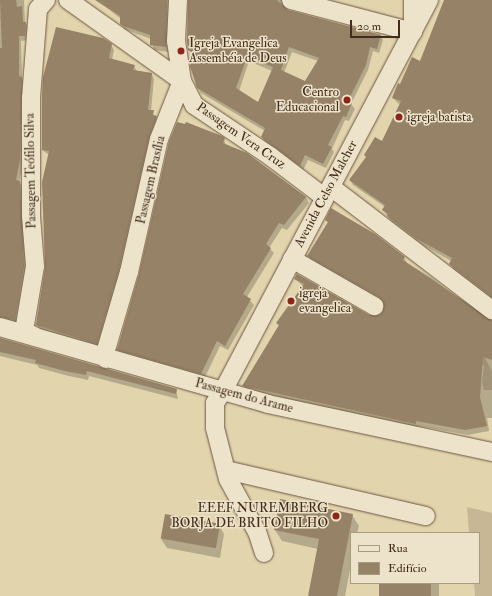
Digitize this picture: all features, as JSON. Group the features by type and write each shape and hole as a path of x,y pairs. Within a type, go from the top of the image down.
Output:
{"street":[{"name":"Passagem Teófilo Silva","path":"36,338 24,331 35,266 31,216 31,91 38,9 46,0"},
{"name":"Passagem Vera Cruz","path":"68,0 182,81 194,105 327,192 492,310"},
{"path":"178,0 176,41 182,81"},
{"path":"291,0 413,32 413,0"},
{"name":"Avenida Celso Malcher","path":"264,553 257,532 233,490 226,470 215,428 215,403 224,389 429,0"},
{"name":"Passagem Brasília","path":"106,359 106,350 129,272 159,139 182,81"},
{"path":"292,259 374,306"},
{"name":"Passagem do Arame","path":"0,327 106,359 224,389 275,405 492,452"},
{"path":"226,470 426,516"}],"shaded area":[{"path":"484,356 492,371 492,390 484,390 482,382 484,366 478,362"},
{"path":"467,507 492,513 492,596 475,596 474,584 480,584 480,532 469,532"}],"building":[{"path":"0,0 16,0 17,7 22,6 23,22 26,22 25,36 19,36 19,76 22,77 20,160 16,180 20,181 24,266 15,320 0,317 0,48 2,48"},
{"path":"95,0 167,0 166,47 150,45 150,35 123,26 120,24 120,16"},
{"path":"188,0 277,0 288,10 381,35 377,49 370,47 366,65 348,101 352,103 346,117 343,116 328,145 332,147 323,164 305,155 300,166 261,137 265,128 197,88 190,66 195,54 188,50","holes":["289,47 319,58 305,81 281,70","247,57 273,67 258,102 236,88"]},
{"path":"444,0 492,0 492,297 449,264 452,258 417,239 387,216 388,214 382,210 385,205 349,180 366,157 364,155 375,137 382,141 401,101 392,98 398,83 400,84 412,57 420,61"},
{"path":"56,27 103,38 112,44 109,58 135,65 133,70 152,73 148,110 154,110 153,115 157,116 149,137 119,269 97,344 36,325 45,268 42,182 49,151 42,150 43,77"},
{"path":"177,122 185,124 186,122 222,136 225,138 223,143 247,153 306,197 284,225 279,223 266,244 271,248 243,294 251,299 225,346 217,341 201,374 117,350 139,274 169,142"},
{"path":"331,208 375,234 405,257 403,260 492,320 492,360 483,357 480,397 487,426 465,430 416,421 416,424 242,386 279,325 276,323 304,284 294,279 297,274 369,315 379,315 383,311 383,301 379,297 307,256 328,222 325,220"},
{"path":"0,338 177,389 176,394 87,371 86,375 65,371 35,363 36,360 0,352"},
{"path":"280,499 353,514 337,596 308,596 319,539 274,530"},
{"path":"165,514 220,524 216,548 161,539"},
{"path":"379,584 431,584 431,596 379,596"}],"place":[{"name":"Igreja Evangelica Assembéia de Deus","path":"181,51"},
{"name":"Centro Educacional","path":"347,100"},
{"name":"igreja batista","path":"399,117"},
{"name":"igreja evangelica","path":"291,301"},
{"name":"EEEF NUREMBERG BORJA DE BRITO FILHO","path":"336,516"}]}
